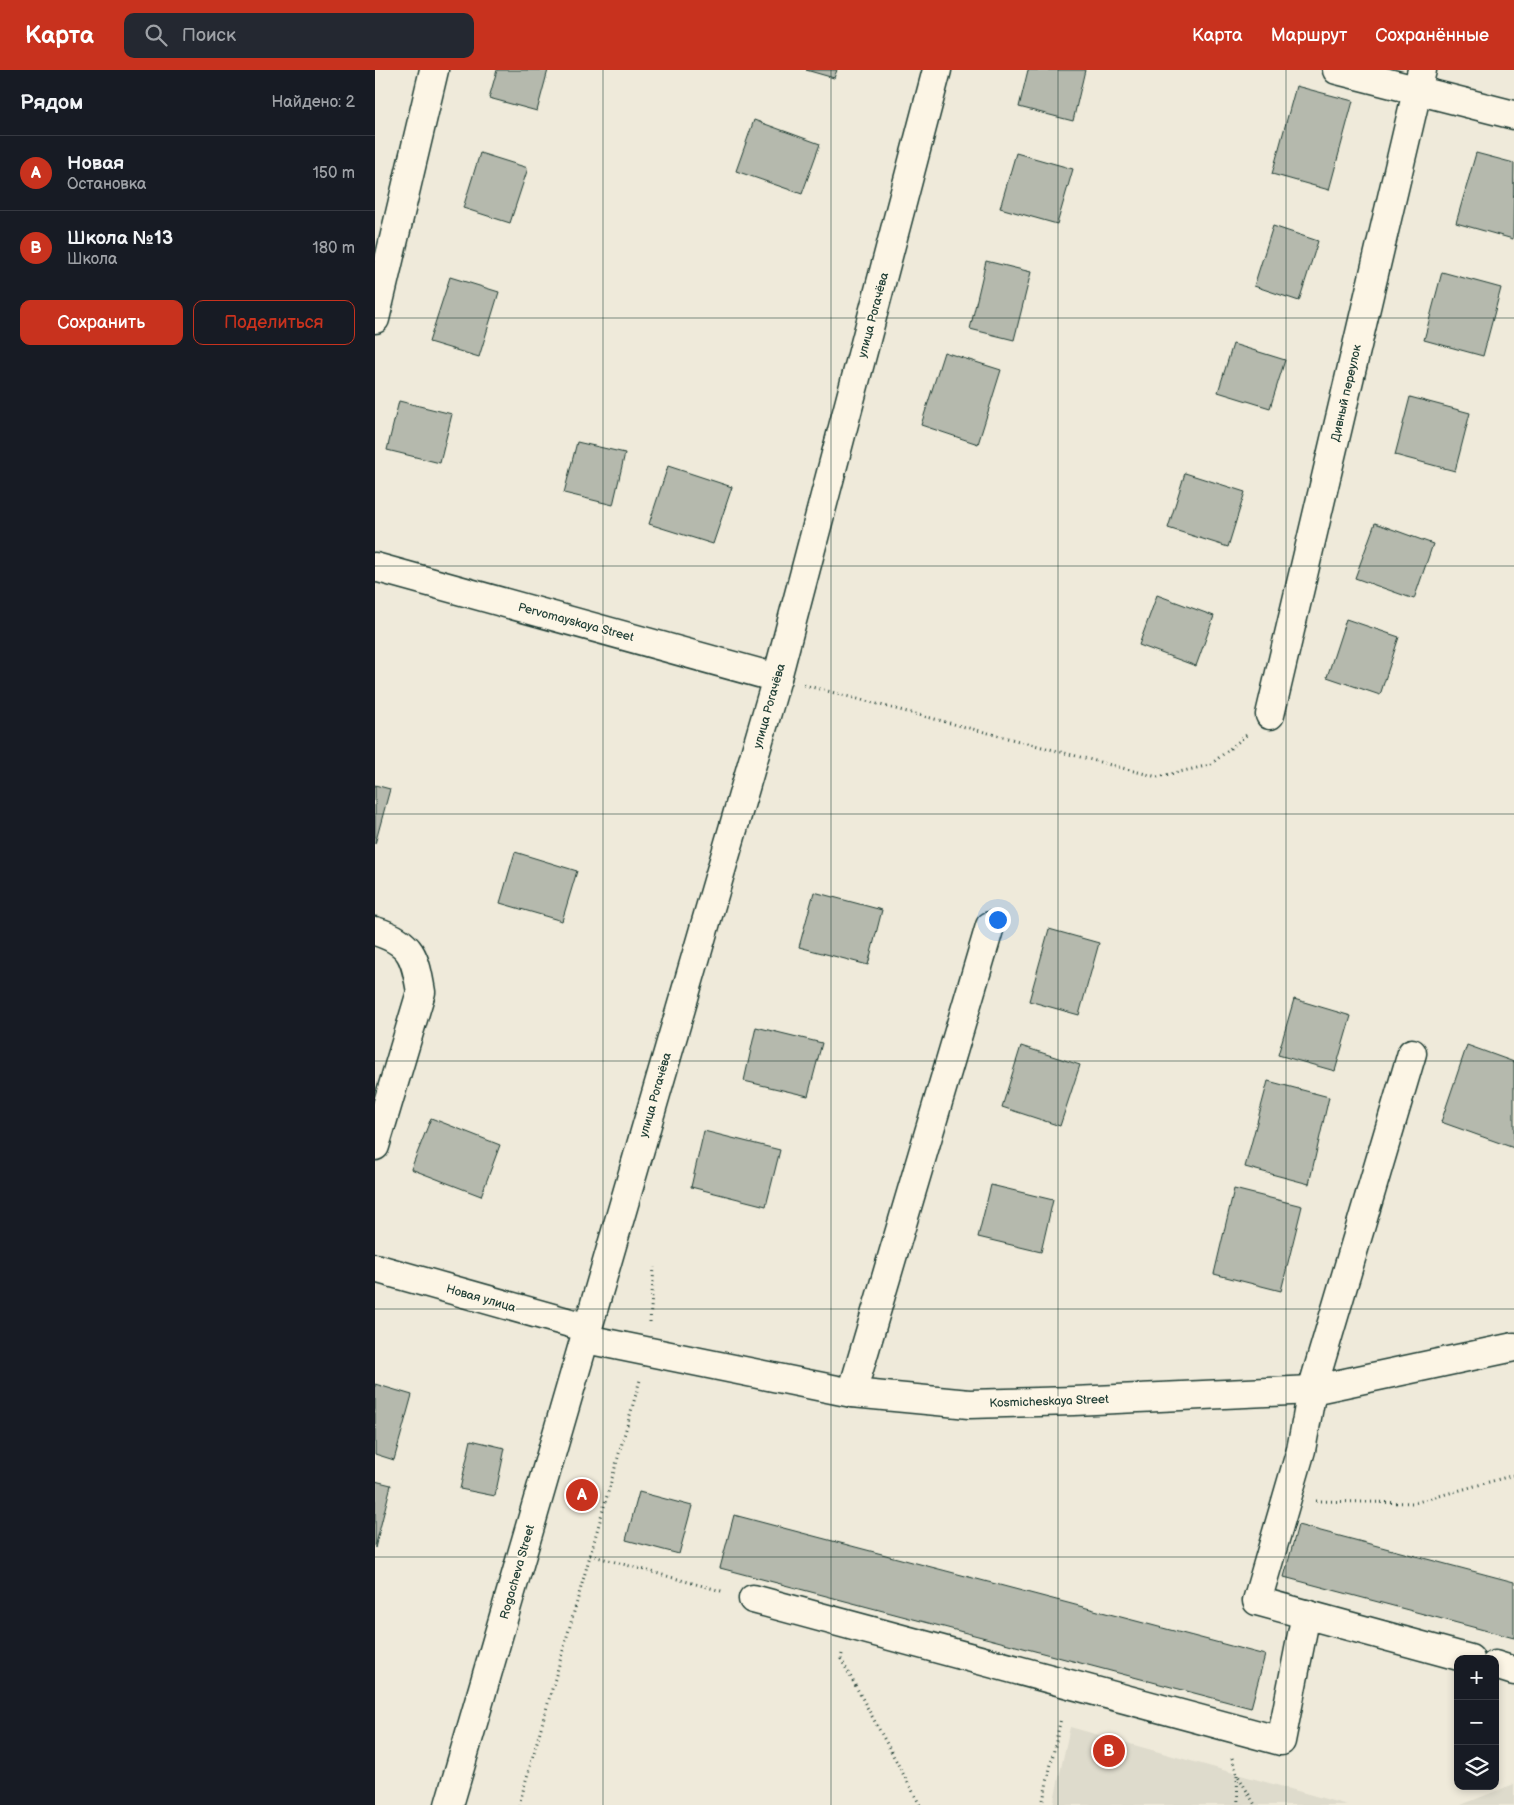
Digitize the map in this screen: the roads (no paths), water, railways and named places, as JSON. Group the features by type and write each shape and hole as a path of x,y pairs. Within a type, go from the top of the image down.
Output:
{"street":[{"path":"375,319 434,70"},
{"name":"улица Рогачёва","path":"587,1333 777,678 937,70"},
{"path":"1337,70 1419,80 1514,115"},
{"name":"Дивный переулок","path":"1270,716 1419,80"},
{"name":"Pervomayskaya Street","path":"375,567 777,678"},
{"path":"853,1393 990,926"},
{"path":"375,932 393,936 412,953 418,971 421,992 375,1146"},
{"path":"1412,1053 1312,1390 1301,1450 1257,1601 1455,1655"},
{"name":"Новая улица","path":"375,1268 587,1333"},
{"name":"Kosmicheskaya Street","path":"587,1333 648,1351 853,1393 969,1404 1312,1390 1514,1347"},
{"name":"Rogacheva Street","path":"449,1805 587,1333"},
{"path":"753,1599 1281,1741 1306,1614"},
{"path":"1499,1667 1514,1670"}],"place":[{"name":"Новая","path":"582,1495"},
{"name":"Школа №13","path":"1109,1751"}]}
